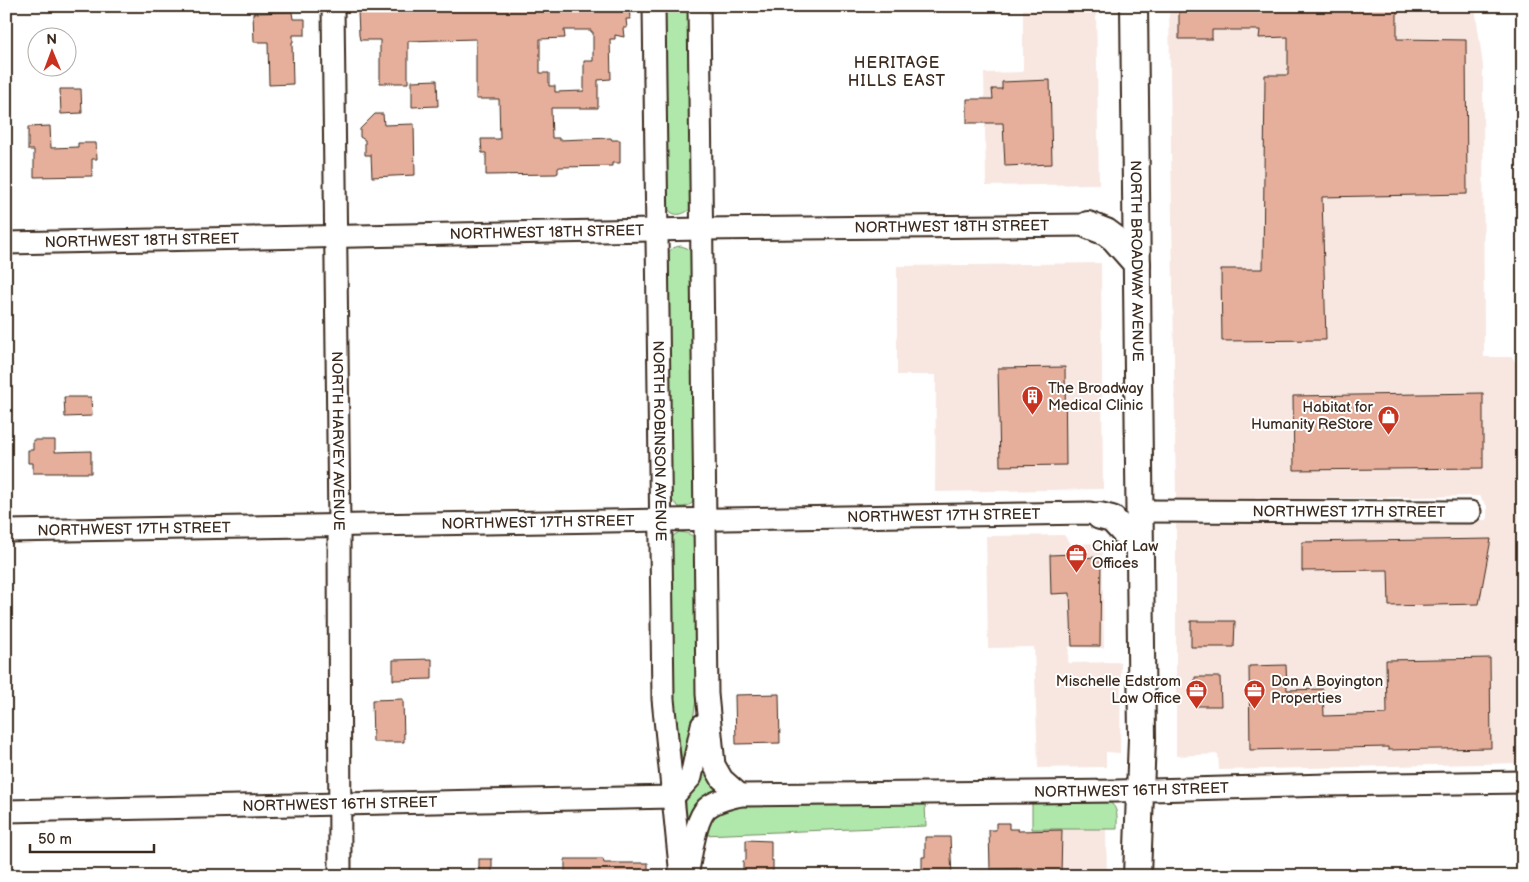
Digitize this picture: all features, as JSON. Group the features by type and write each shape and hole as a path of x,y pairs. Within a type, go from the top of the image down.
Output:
{"main road":[{"name":"NORTH BROADWAY AVENUE","path":"1134,6 1142,738 1137,876"},
{"path":"1088,225 1106,232 1114,238 1136,264"},
{"path":"1100,516 1112,519 1140,548"}],"street":[{"name":"NORTH HARVEY AVENUE","path":"333,6 339,525 340,876"},
{"name":"NORTH ROBINSON AVENUE","path":"654,6 663,699 681,876"},
{"path":"700,6 707,694 714,765 722,779 740,796"},
{"name":"NORTHWEST 18TH STREET","path":"6,243 702,229 1088,225"},
{"name":"NORTHWEST 17TH STREET","path":"1139,511 1470,512"},
{"name":"NORTHWEST 17TH STREET","path":"6,531 1090,513 1100,516"},
{"path":"673,797 685,785 694,771 707,694"},
{"name":"NORTHWEST 16TH STREET","path":"687,876 696,830 702,813 714,803 740,796 1523,782"},
{"name":"NORTHWEST 16TH STREET","path":"6,811 673,797"}],"shaded area":[{"path":"1023,6 1096,6 1099,184 986,186 984,73 1023,72"},
{"path":"1169,6 1475,6 1483,66 1484,357 1512,357 1523,373 1523,763 1219,770 1218,754 1176,756 1176,524 1487,520 1487,506 1479,496 1176,501"},
{"path":"1101,263 1103,489 935,492 936,375 897,375 897,266"},
{"path":"1064,535 1071,545 1102,542 1104,648 1069,647 1068,663 1121,662 1120,753 1106,752 1106,767 1038,768 1034,647 988,648 986,536"},
{"path":"1032,829 1106,829 1107,876 1032,876"}],"green space":[{"path":"663,6 691,6 691,208 681,214 674,214 666,205"},
{"path":"681,246 687,248 692,253 695,499 688,506 684,507 679,507 669,498 666,258 671,249"},
{"path":"679,532 690,534 697,541 698,687 687,759 685,761 682,759 670,687 670,538"},
{"path":"703,764 716,790 703,799 694,809 685,836 686,799"},
{"path":"1106,801 1115,808 1117,829 1032,829 1032,802"},
{"path":"925,804 926,826 703,835 707,820 728,807"}],"building":[{"path":"363,6 629,6 630,19 626,19 627,28 623,28 624,37 615,35 615,39 610,39 611,79 598,80 598,108 551,108 552,138 559,138 559,140 611,138 612,140 620,140 620,163 612,163 612,166 560,167 556,174 486,175 486,153 482,153 481,139 500,139 499,99 476,99 476,39 408,41 408,83 380,83 380,40 360,40 358,11 363,11","holes":["564,30 591,30 593,32 593,61 584,61 584,91 555,92 555,86 549,86 549,73 540,73 540,39 565,38"]},
{"path":"1179,6 1397,6 1397,39 1466,40 1467,194 1322,197 1326,340 1222,341 1221,269 1263,269 1265,75 1288,75 1288,37 1259,38 1260,30 1212,30 1212,39 1179,39"},
{"path":"292,12 293,19 305,19 305,35 293,35 293,84 269,85 268,42 254,42 253,13"},
{"path":"437,80 438,106 412,107 412,81"},
{"path":"1050,80 1052,164 1005,166 1003,123 967,123 967,99 993,99 992,89 1002,89 1002,82"},
{"path":"60,89 81,89 82,113 61,114"},
{"path":"375,114 383,114 384,125 414,124 415,175 372,177 371,155 365,155 365,140 360,137 360,129"},
{"path":"50,126 51,148 78,147 78,143 96,143 97,159 92,159 92,176 34,177 34,150 28,150 28,127"},
{"name":"The Broadway Medical Clinic","path":"1065,367 1066,465 1000,466 998,368"},
{"path":"1483,393 1483,468 1294,470 1293,396"},
{"path":"64,397 91,397 92,416 65,417"},
{"path":"33,440 55,440 55,452 91,451 91,473 33,473 33,463 28,463 28,450 33,450"},
{"path":"1491,539 1479,604 1389,606 1388,570 1302,571 1302,542"},
{"name":"Chiaf Law Offices","path":"1073,554 1073,558 1101,557 1100,646 1072,646 1070,593 1051,594 1050,555"},
{"path":"1191,621 1235,621 1234,647 1191,647"},
{"path":"1490,658 1491,748 1388,750 1388,747 1250,750 1249,666 1286,665 1287,690 1323,689 1324,716 1387,714 1386,660"},
{"path":"432,659 432,679 393,680 393,660"},
{"path":"1195,677 1220,677 1221,706 1195,706"},
{"path":"779,694 780,743 736,744 735,695"},
{"path":"403,699 404,742 373,742 372,700"},
{"path":"996,823 1009,823 1009,829 1018,829 1018,831 1062,830 1061,875 1033,875 1033,868 990,869 989,830 996,830"},
{"path":"925,837 950,837 952,876 922,876 922,857 925,857"},
{"path":"746,840 771,841 773,876 743,876 743,861 746,860"},
{"path":"479,859 492,859 492,876 479,876"},
{"path":"565,859 603,859 604,863 648,863 648,876 565,876"}],"place":[{"name":"The Broadway Medical Clinic","path":"1032,416"},
{"name":"Habitat for Humanity ReStore","path":"1389,435"},
{"name":"Chiaf Law Offices","path":"1076,574"},
{"name":"Mischelle Edstrom Law Office","path":"1197,709"},
{"name":"Don A Boyington Properties","path":"1255,709"}],"district":[{"name":"HERITAGE HILLS EAST","path":"897,71"}]}
